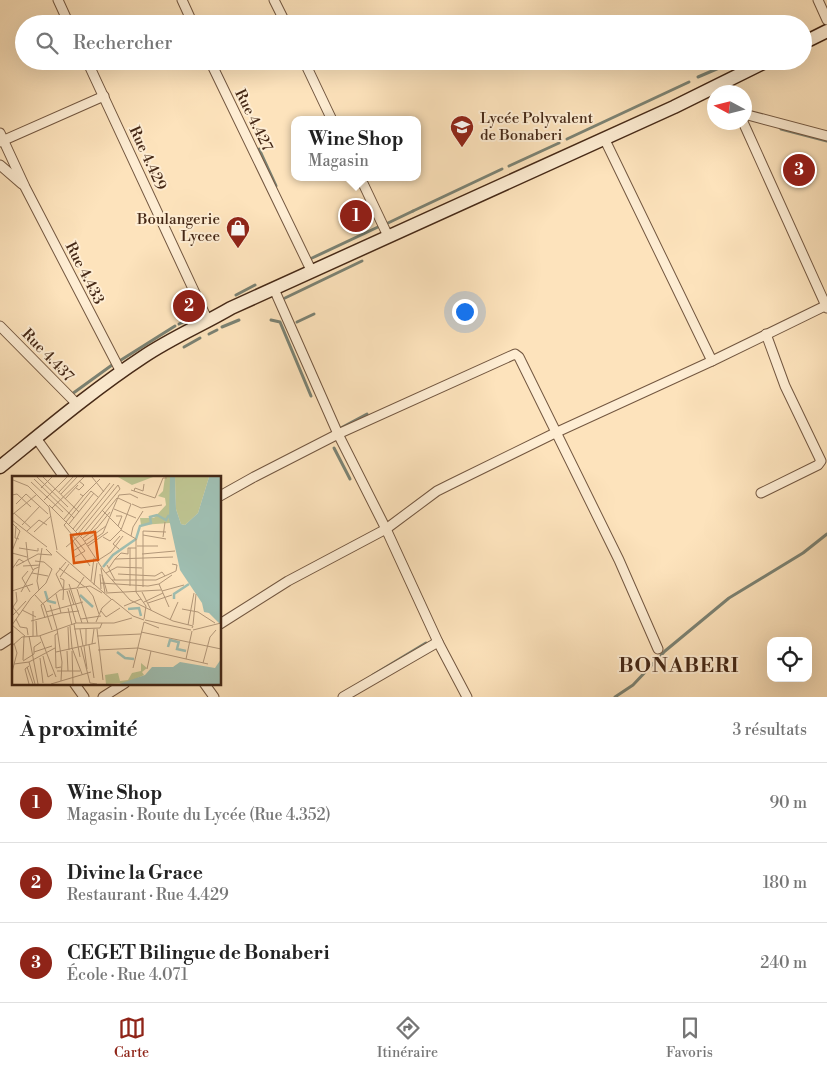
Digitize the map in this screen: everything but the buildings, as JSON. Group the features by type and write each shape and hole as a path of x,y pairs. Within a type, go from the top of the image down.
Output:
{"main road":[{"path":"812,38 827,31"},
{"path":"731,85 754,70"},
{"path":"0,467 77,404 121,372 172,339 231,308 604,138 707,96"}],"street":[{"path":"58,0 65,15"},
{"path":"182,0 189,15"},
{"path":"274,0 282,15"},
{"path":"818,0 827,20"},
{"name":"Rue 4.429","path":"91,70 208,321"},
{"name":"Rue 4.427","path":"214,70 312,272"},
{"path":"308,70 330,116"},
{"path":"1,138 104,96"},
{"path":"752,116 827,136"},
{"path":"221,623 288,581 386,529 437,491 555,433 826,306 746,130"},
{"name":"Rue 4.433","path":"1,138 121,372"},
{"path":"604,138 712,360"},
{"path":"0,165 26,187"},
{"path":"362,181 388,236"},
{"path":"274,289 338,434 386,529 438,642 467,697"},
{"name":"Rue 4.437","path":"0,326 77,404"},
{"path":"761,493 818,465 821,461 785,386 766,334"},
{"path":"221,495 338,434 514,354 519,356 555,433 619,560 658,649"},
{"path":"36,438 63,476"},
{"path":"0,645 12,637"},
{"path":"343,697 438,642"},
{"path":"75,684 84,697"},
{"path":"102,697 123,684"},
{"path":"205,684 214,697"}],"waterway":[{"path":"698,77 714,70"},
{"path":"567,139 689,82"},
{"path":"781,129 827,141"},
{"path":"509,166 559,143"},
{"path":"259,149 276,186"},
{"path":"413,211 502,169"},
{"path":"388,223 413,211"},
{"path":"310,259 378,227"},
{"path":"285,298 362,261"},
{"path":"236,295 255,285"},
{"path":"297,322 314,314"},
{"path":"179,324 198,315"},
{"path":"222,327 239,320"},
{"path":"271,320 280,322 311,396"},
{"path":"121,360 175,326"},
{"path":"209,334 217,330"},
{"path":"184,347 200,338"},
{"path":"72,394 112,365"},
{"path":"338,427 339,429 367,414"},
{"path":"334,448 350,479"},
{"path":"615,697 633,685 665,651 729,598 803,553 827,534"},
{"path":"373,675 426,643"}],"place":[{"name":"Lycée Polyvalent de Bonaberi","path":"462,148"},
{"name":"CEGET Bilingue de Bonaberi","path":"799,170"},
{"name":"Wine Shop","path":"356,216"},
{"name":"Boulangerie Lycee","path":"238,249"},
{"name":"Divine la Grace","path":"189,306"}],"district":[{"name":"BONABERI","path":"679,665"}]}
